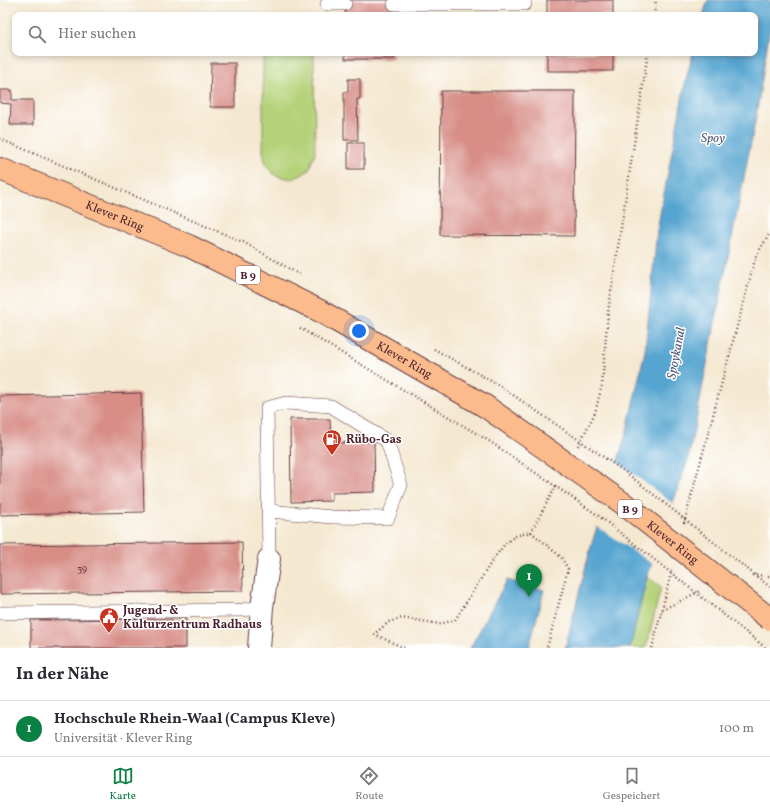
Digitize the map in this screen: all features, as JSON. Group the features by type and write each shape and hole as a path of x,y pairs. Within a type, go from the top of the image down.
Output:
{"main road":[{"name":"Klever Ring","path":"0,169 189,246 320,311 485,406 624,504 770,619"}],"street":[{"path":"258,648 269,559"}],"lane":[{"path":"394,4 525,4 525,0"},
{"path":"327,4 345,4"},
{"path":"269,511 332,517 388,518 401,485 387,441 331,406 286,403 267,408 269,559"},
{"path":"0,613 243,610 262,607"}],"path":[{"path":"654,12 656,0"},
{"path":"578,446 595,413 602,385 608,312 648,56"},
{"path":"684,525 756,256 770,233"},
{"path":"298,326 488,441 599,516 766,648"},
{"path":"404,648 374,634 389,622 402,618 440,624 455,620 494,558 505,544 515,536 531,532 560,480"},
{"path":"531,532 561,557 568,569 547,648"},
{"path":"652,648 674,564"}],"green space":[{"path":"263,56 314,56 315,153 308,171 293,179 276,176 266,165 263,152"},
{"path":"647,577 661,587 646,648 630,648"}],"water":[{"name":"Spoy","path":"708,0 770,0 770,27 756,117 688,460 647,577 630,648 565,648 591,546 626,434 645,351 657,230 686,79 692,56 758,56 758,12 704,12"},
{"path":"507,580 544,590 529,648 470,648"}],"pier":[{"path":"616,461 675,505 654,565 595,525"}],"building":[{"path":"345,0 394,0 394,12 345,12"},
{"path":"547,0 613,0 613,12 547,12"},
{"path":"345,56 394,56 394,59 345,59"},
{"path":"547,56 613,56 613,71 547,71"},
{"path":"211,63 235,63 235,107 210,107"},
{"path":"348,79 360,79 360,99 357,99 358,140 344,140 344,92 348,92"},
{"path":"0,90 12,90 12,100 33,100 33,125 10,125 11,104 0,103"},
{"path":"441,91 575,91 574,236 440,235"},
{"path":"348,143 364,143 364,169 348,169"},
{"path":"141,393 144,512 0,515 0,396"},
{"name":"Rübo-Gas","path":"290,419 330,419 331,443 374,442 375,492 332,493 332,501 291,502"},
{"path":"242,542 243,591 0,594 0,545"},
{"name":"Jugend- & Kulturzentrum Radhaus","path":"186,619 186,648 31,648 31,620"}],"place":[{"name":"Rübo-Gas","path":"332,456"},
{"name":"Hochschule Rhein-Waal (Campus Kleve)","path":"529,597"},
{"name":"Jugend- & Kulturzentrum Radhaus","path":"109,634"}],"water label":[{"name":"Spoykanal","path":"675,353"}]}
